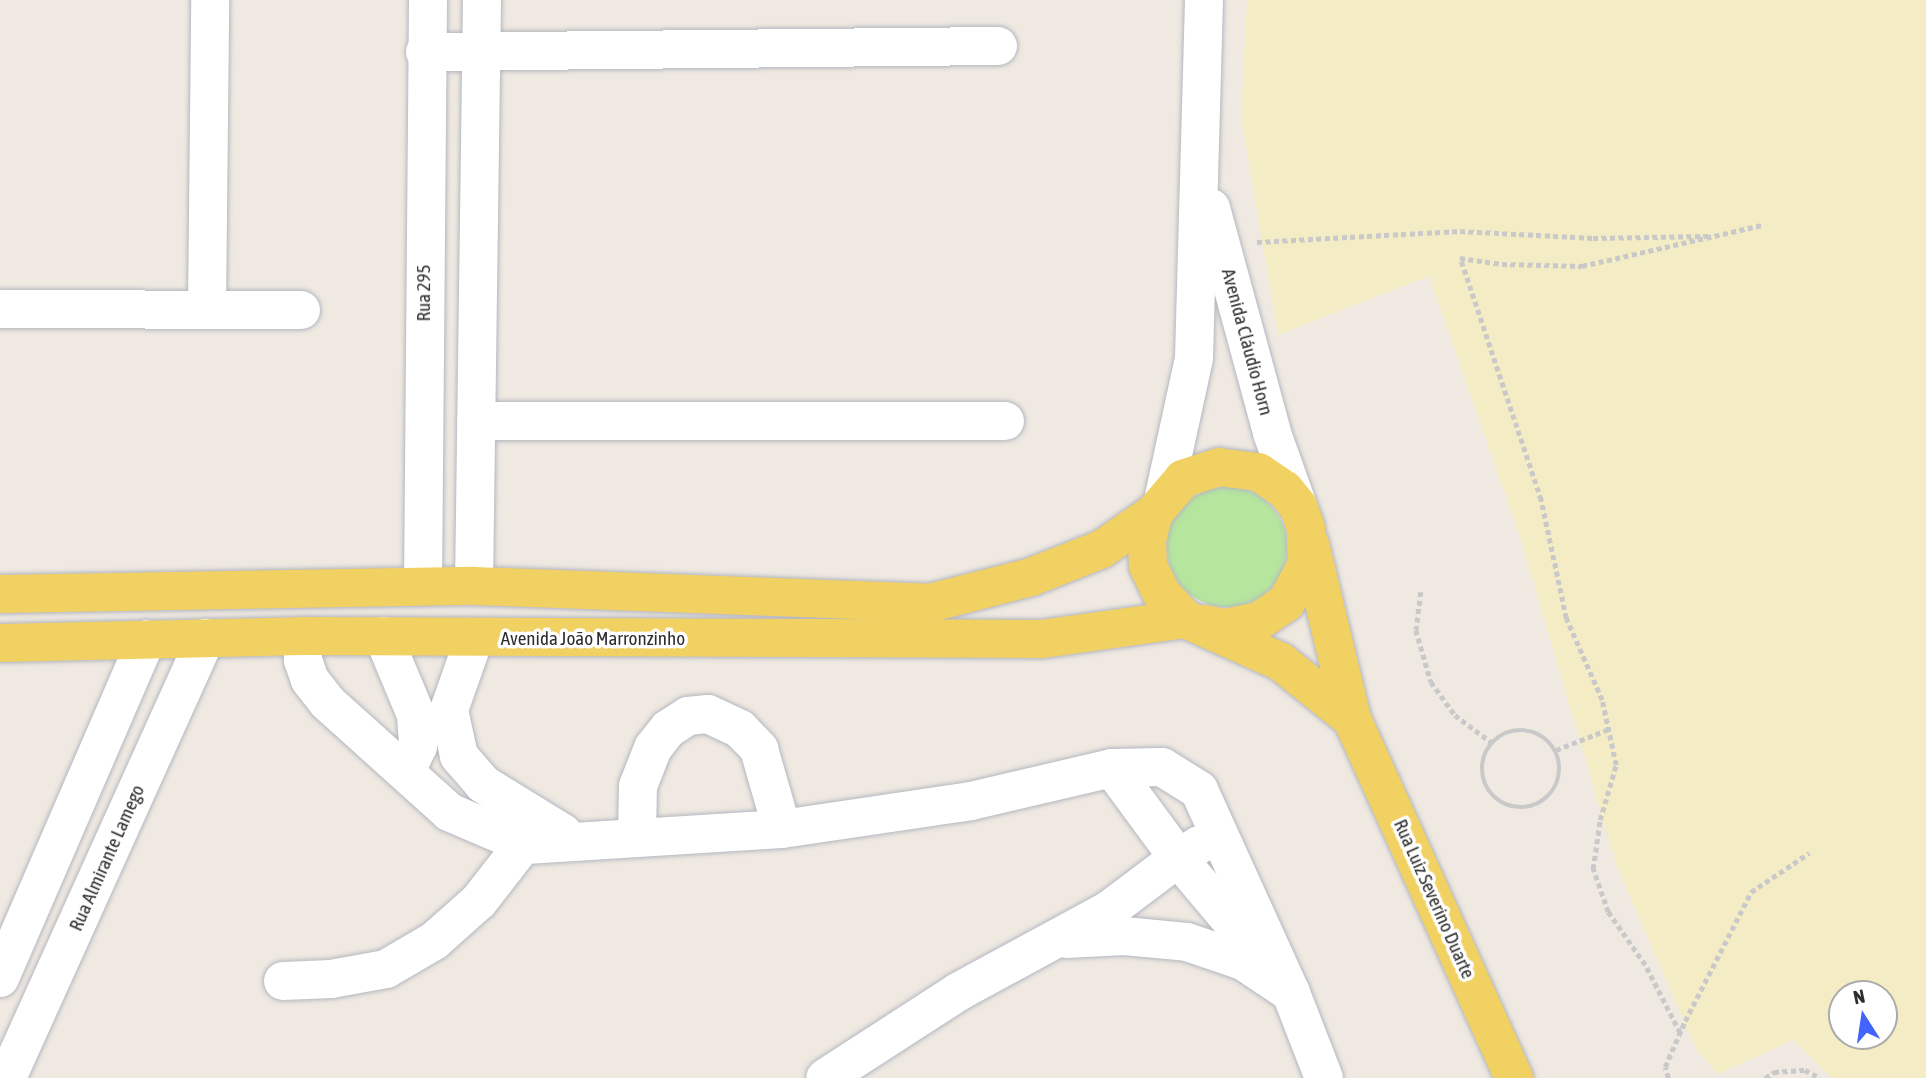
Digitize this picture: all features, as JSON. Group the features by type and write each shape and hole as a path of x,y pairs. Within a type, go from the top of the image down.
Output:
{"main road":[{"path":"0,594 474,586 930,603 1031,577 1102,549 1159,505 1183,480 1219,467 1245,468 1285,490 1302,517 1307,564 1286,603 1259,621 1225,628 1195,621 1161,593 1148,566 1147,539 1159,505"},
{"name":"Rua Luiz Severino Duarte","path":"1302,517 1352,719 1514,1078"},
{"name":"Rua Luiz Severino Duarte","path":"1195,621 1282,662 1352,719"},
{"name":"Avenida João Marronzinho","path":"0,643 303,636 474,639 1042,639 1195,621"}],"street":[{"path":"207,310 210,0"},
{"name":"Rua 295","path":"423,586 425,51 428,0"},
{"path":"474,586 482,0"},
{"name":"Avenida Cláudio Horn","path":"1159,505 1194,358 1205,0"},
{"path":"425,51 998,46"},
{"name":"Avenida Cláudio Horn","path":"1201,176 1272,433 1302,517"},
{"path":"0,309 301,310"},
{"path":"475,421 1005,421"},
{"path":"303,636 303,660 310,680 327,702 407,770 449,811 579,844 782,830 971,801 1112,768 1162,767 1199,790 1221,831 1291,993 1324,1078"},
{"path":"383,636 459,756 482,784 534,832"},
{"name":"Rua Almirante Lamego","path":"7,1078 206,638"},
{"path":"0,978 147,639"},
{"path":"407,770 432,713 474,639"},
{"path":"637,838 638,786 653,748 668,729 688,716 708,714 740,729 759,749 782,830"},
{"path":"1112,768 1178,858 1291,993"},
{"path":"825,1078 958,992 1061,940 1109,911 1178,858 1221,831"},
{"path":"283,981 331,979 386,969 443,933 479,901 534,832"},
{"path":"1061,940 1124,936 1187,942 1243,961 1291,993"}],"path":[{"path":"1680,1033 1645,965 1608,912 1593,869 1600,820 1616,765 1609,729 1602,700 1566,618 1541,500 1460,258 1502,264 1582,266 1763,225"},
{"path":"1221,245 1460,231 1593,238 1724,235"},
{"path":"1421,593 1416,630 1431,682 1455,715 1491,742"},
{"path":"1556,750 1609,729"},
{"path":"1513,730 1538,733 1556,750 1560,779 1544,802 1516,809 1490,796 1480,769 1491,742 1513,730"},
{"path":"1668,1078 1665,1067 1680,1033 1751,892 1809,853"},
{"path":"1765,1078 1774,1072 1805,1070 1820,1078"}],"green space":[{"path":"1227,487 1250,492 1269,505 1282,524 1287,547 1282,570 1269,589 1250,602 1227,607 1204,602 1185,589 1172,570 1167,547 1172,524 1185,505 1204,492"}],"sand":[{"path":"1247,0 1926,0 1926,1078 1832,1078 1793,1040 1718,1074 1696,1049 1617,867 1520,537 1429,276 1278,335 1241,116"}]}
